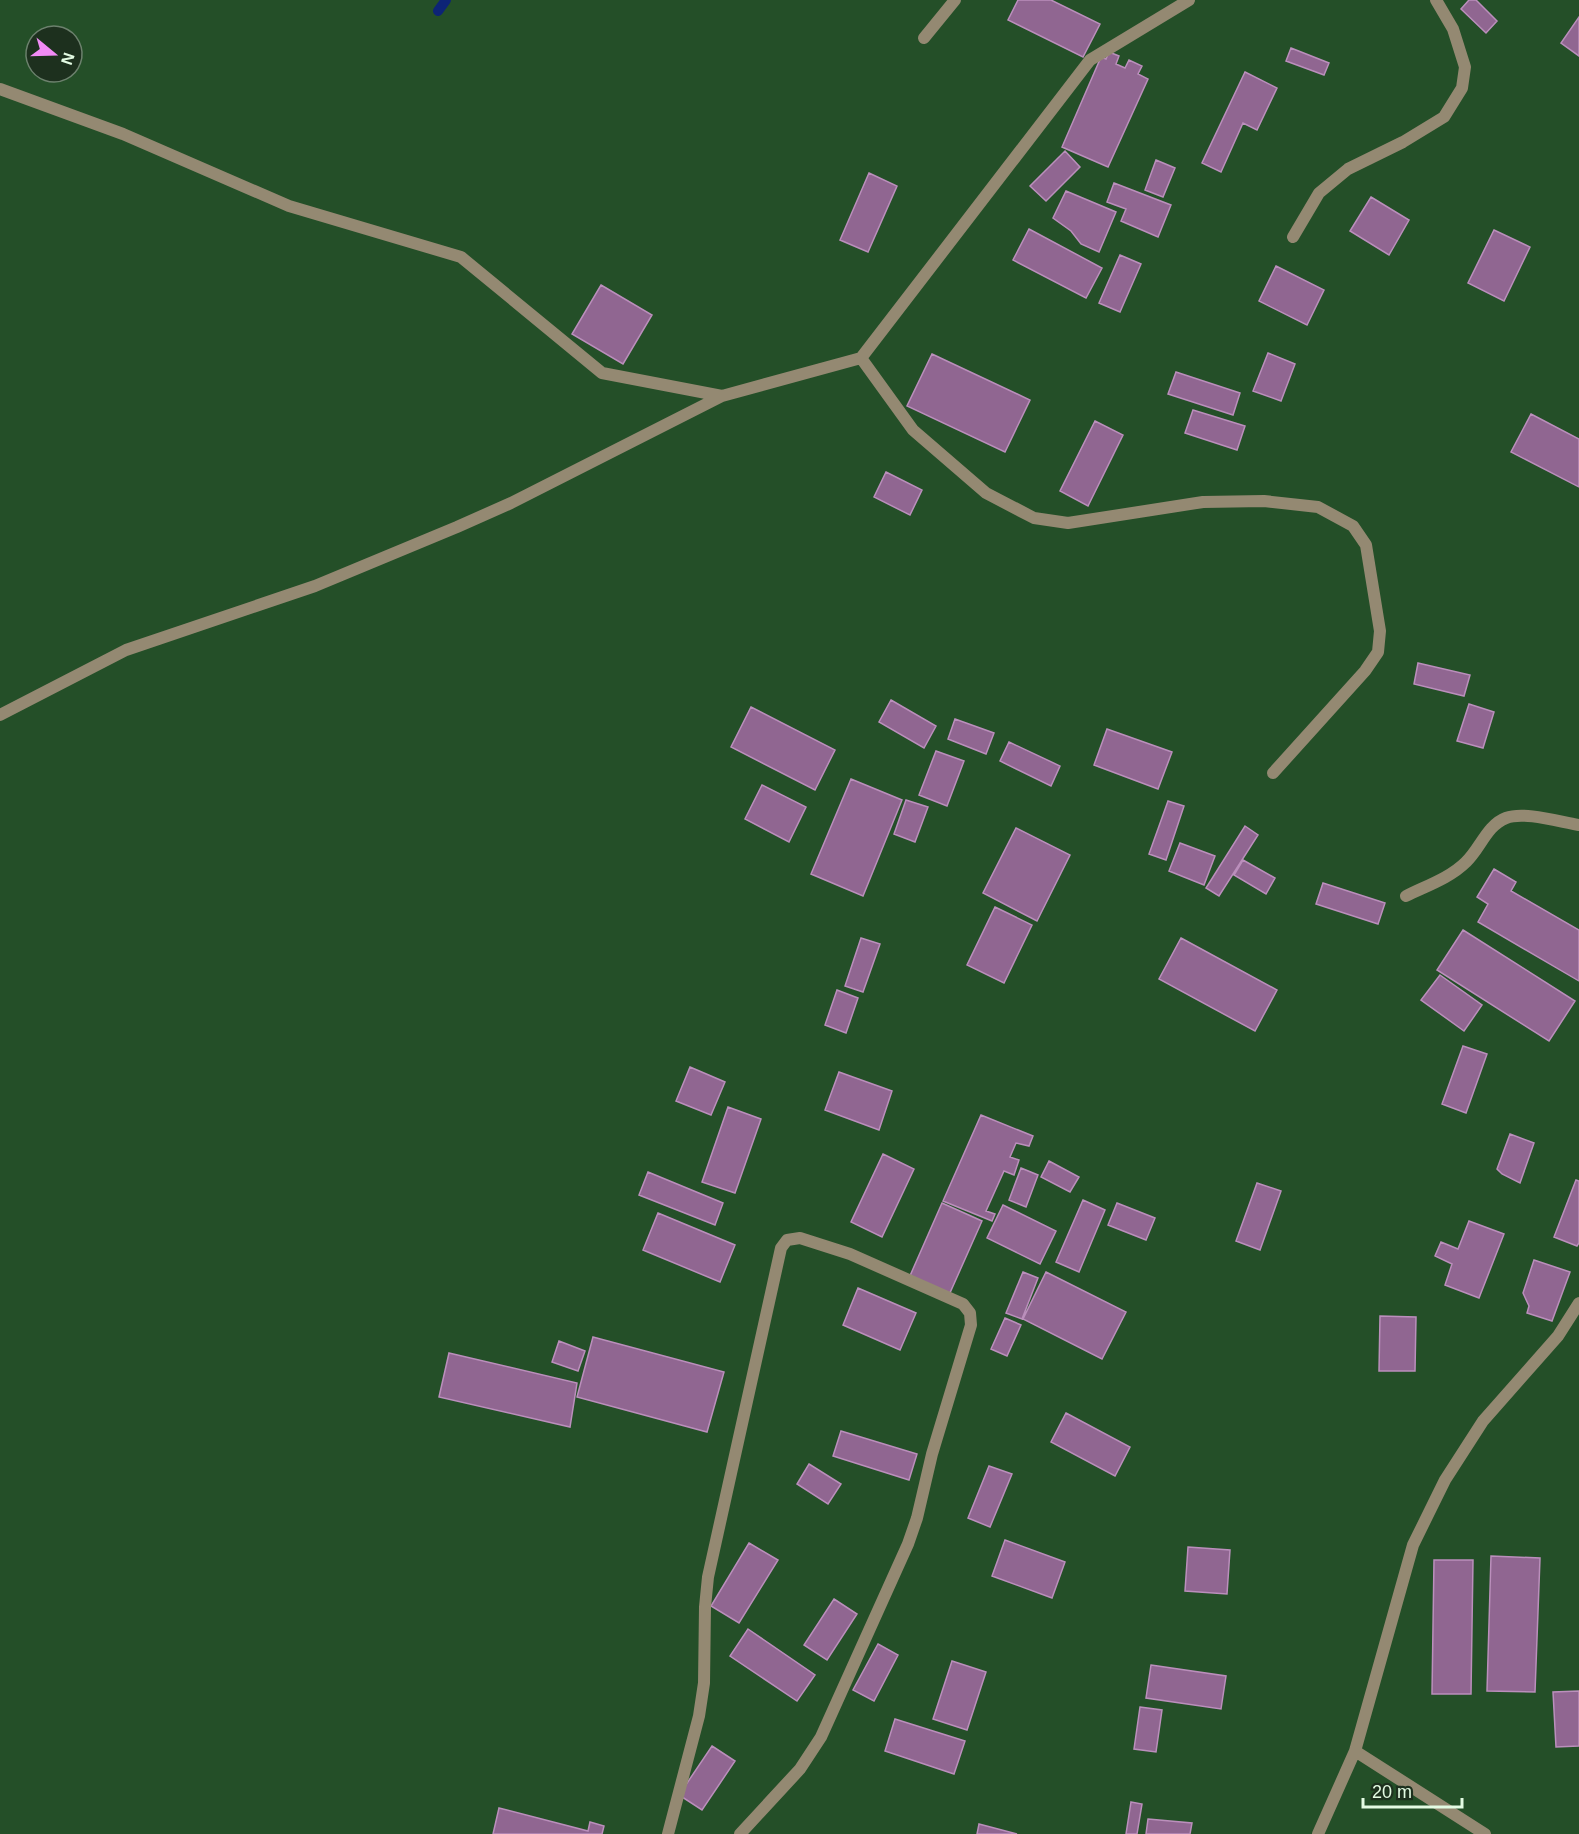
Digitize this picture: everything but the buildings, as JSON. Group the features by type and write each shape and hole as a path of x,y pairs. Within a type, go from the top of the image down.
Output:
{"street":[{"path":"924,38 955,0"},
{"path":"0,715 126,650 315,586 512,503 722,396 861,358 1090,60 1190,0"},
{"path":"1293,237 1319,194 1348,169 1403,142 1444,117 1462,88 1465,67 1453,29 1436,0"},
{"path":"0,89 123,134 289,206 461,257 602,373 722,396"},
{"path":"861,358 913,430 986,493 1034,518 1068,523 1203,502 1264,501 1318,507 1353,526 1366,545 1380,631 1377,652 1365,671 1273,773"},
{"path":"1406,896 1453,873 1467,861 1493,827 1505,818 1520,815 1579,825"},
{"path":"668,1834 699,1716 704,1683 705,1607 708,1577 781,1248 788,1240 800,1238 850,1254 963,1304 970,1313 971,1325 932,1454 917,1518 908,1544 831,1716 821,1737 800,1769 740,1834"},
{"path":"1318,1834 1354,1751 1413,1545 1445,1480 1483,1421 1558,1336 1579,1303"},
{"path":"1354,1751 1485,1834"}],"waterway":[{"path":"438,11 446,0"}]}
